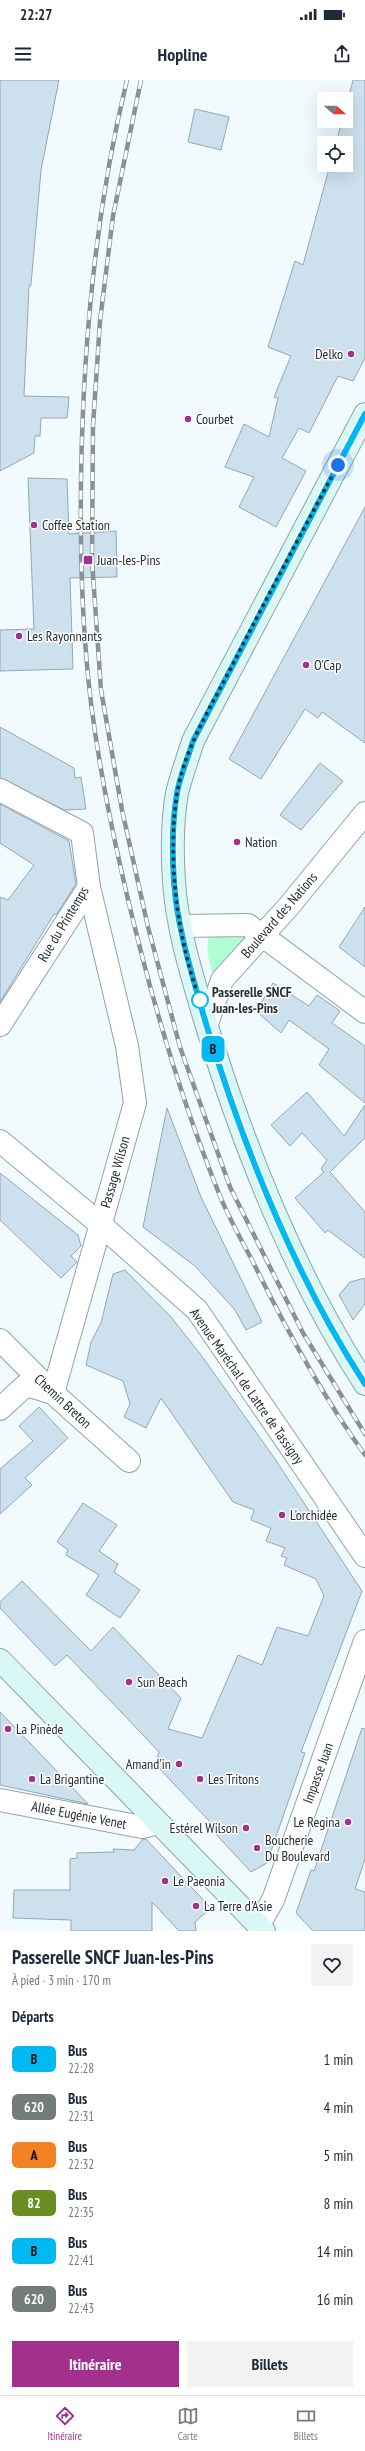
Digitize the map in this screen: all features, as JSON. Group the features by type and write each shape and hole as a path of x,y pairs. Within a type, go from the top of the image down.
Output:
{"main road":[{"path":"365,414 193,741 177,793 173,844 174,884 181,926 211,1044 254,1159 296,1261 345,1353 365,1384"},
{"path":"0,1660 261,1928"}],"street":[{"name":"Rue du Printemps","path":"0,790 82,833 89,887 0,1025"},
{"name":"Boulevard des Nations","path":"207,1024 222,980 262,936 365,813"},
{"name":"Passage Wilson","path":"53,1393 135,1103 127,1046 89,887"},
{"path":"181,926 248,925 365,1012"},
{"name":"Avenue Maréchal de Lattre de Tassigny","path":"0,1141 100,1224 197,1310 365,1556"},
{"name":"Chemin Breton","path":"0,1340 53,1393 129,1462"},
{"path":"0,1409 26,1385 53,1393"},
{"name":"Impasse Juan","path":"261,1928 273,1900 365,1641"},
{"name":"Allée Eugénie Venet","path":"0,1800 142,1827 158,1823"}],"green space":[{"path":"210,931 242,931 247,939 215,977 208,955 208,937"}],"building":[{"path":"0,80 59,80 41,170 31,285 29,286 24,396 69,397 67,418 41,418 40,436 35,436 34,453 0,471"},
{"path":"353,80 365,80 365,358 353,381 338,376 309,433 299,428 282,458 306,471 276,527 239,507 254,477 225,467 244,424 269,437 278,398 274,397 291,356 268,347 295,261 303,265 328,172 353,172 353,136 338,136 340,128 353,128 353,92 350,92"},
{"path":"195,109 229,117 221,150 188,142"},
{"name":"Juan-les-Pins","path":"28,478 67,479 69,534 116,531 117,577 70,578 73,669 0,671 0,630 34,629"},
{"path":"365,507 365,743 322,712 318,718 305,709 261,779 229,759"},
{"path":"0,727 74,768 75,778 81,777 86,809 64,810 0,778"},
{"path":"320,763 343,781 301,830 280,815"},
{"path":"0,804 69,841 76,884 56,915 54,914 0,1002 0,897 8,900 34,865 0,843"},
{"path":"365,907 365,967 339,947"},
{"path":"273,983 309,1006 317,995 340,1011 332,1023 365,1046 365,1103 319,1065 329,1049 289,1020 281,1033 256,1011"},
{"path":"307,1092 344,1136 365,1105 365,1138 330,1172 365,1212 365,1258 328,1230 325,1233 295,1198 324,1172 321,1169 327,1160 302,1133 290,1146 271,1125"},
{"path":"167,1108 201,1197 262,1322 246,1330 235,1310 195,1266 143,1227"},
{"path":"0,1173 78,1235 81,1246 71,1256 77,1262 61,1278 0,1220"},
{"path":"125,1270 171,1317 201,1355 275,1459 362,1591 301,1752 305,1753 267,1863 251,1872 212,1830 214,1826 155,1764 159,1752 67,1655 55,1666 0,1608 0,1602 22,1581 91,1651 113,1627 181,1698 168,1729 202,1738 238,1655 262,1665 277,1627 308,1636 324,1596 316,1579 284,1565 287,1558 281,1556 285,1548 266,1541 271,1528 251,1520 254,1510 233,1502 161,1398 146,1428 124,1417 130,1404 123,1381 86,1365 91,1342 101,1323 113,1274"},
{"path":"365,1278 365,1304 353,1320 339,1295 350,1282"},
{"path":"39,1407 68,1438 25,1478 32,1485 0,1514 0,1469 33,1441 19,1426"},
{"path":"83,1503 117,1525 99,1551 118,1564 114,1572 140,1590 120,1618 86,1595 99,1575 66,1555 68,1550 57,1542"},
{"name":"La Brigantine","path":"0,1712 32,1745 88,1804 0,1785"},
{"name":"Le Regina","path":"362,1728 365,1729 365,1859 355,1889 365,1892 365,1931 313,1931 296,1913 311,1870 314,1871"},
{"path":"143,1839 146,1839 211,1908 195,1922 196,1931 179,1931 152,1902 152,1931 71,1931 71,1920 13,1918 14,1890 70,1890 70,1859 77,1858 77,1853 114,1852 113,1849 134,1850"}],"railway":[{"path":"127,80 116,129 99,229 88,329 82,430 82,592 91,703 108,810 132,916 150,986 181,1089 208,1166 230,1218 291,1336 319,1385 365,1455"},
{"path":"141,80 113,216 100,321 93,426 92,560 101,690 122,810 148,927 180,1047 230,1187 303,1333 365,1434"}],"bus line":[{"name":"B","path":"365,414 193,741 177,793 173,844 174,884 181,926 211,1044 254,1159 296,1261 345,1353 365,1384"}],"place":[{"name":"Delko","path":"351,354"},
{"name":"Courbet","path":"188,419"},
{"name":"Coffee Station","path":"34,525"},
{"name":"Juan-les-Pins","path":"88,560"},
{"name":"Les Rayonnants","path":"19,636"},
{"name":"O'Cap","path":"306,665"},
{"name":"Nation","path":"237,842"},
{"name":"Passerelle SNCF Juan-les-Pins","path":"200,1000"},
{"name":"L'orchidée","path":"282,1515"},
{"name":"Sun Beach","path":"129,1682"},
{"name":"La Pinède","path":"8,1729"},
{"name":"Amand'in","path":"179,1764"},
{"name":"La Brigantine","path":"32,1779"},
{"name":"Les Tritons","path":"200,1779"},
{"name":"Le Regina","path":"348,1822"},
{"name":"Estérel Wilson","path":"246,1828"},
{"name":"Boucherie Du Boulevard","path":"257,1848"},
{"name":"Le Paeonia","path":"165,1881"},
{"name":"La Terre d'Asie","path":"196,1906"}],"route":[{"path":"200,1000 194,982 181,926 174,884 173,844 177,793 193,741 338,465"}]}
